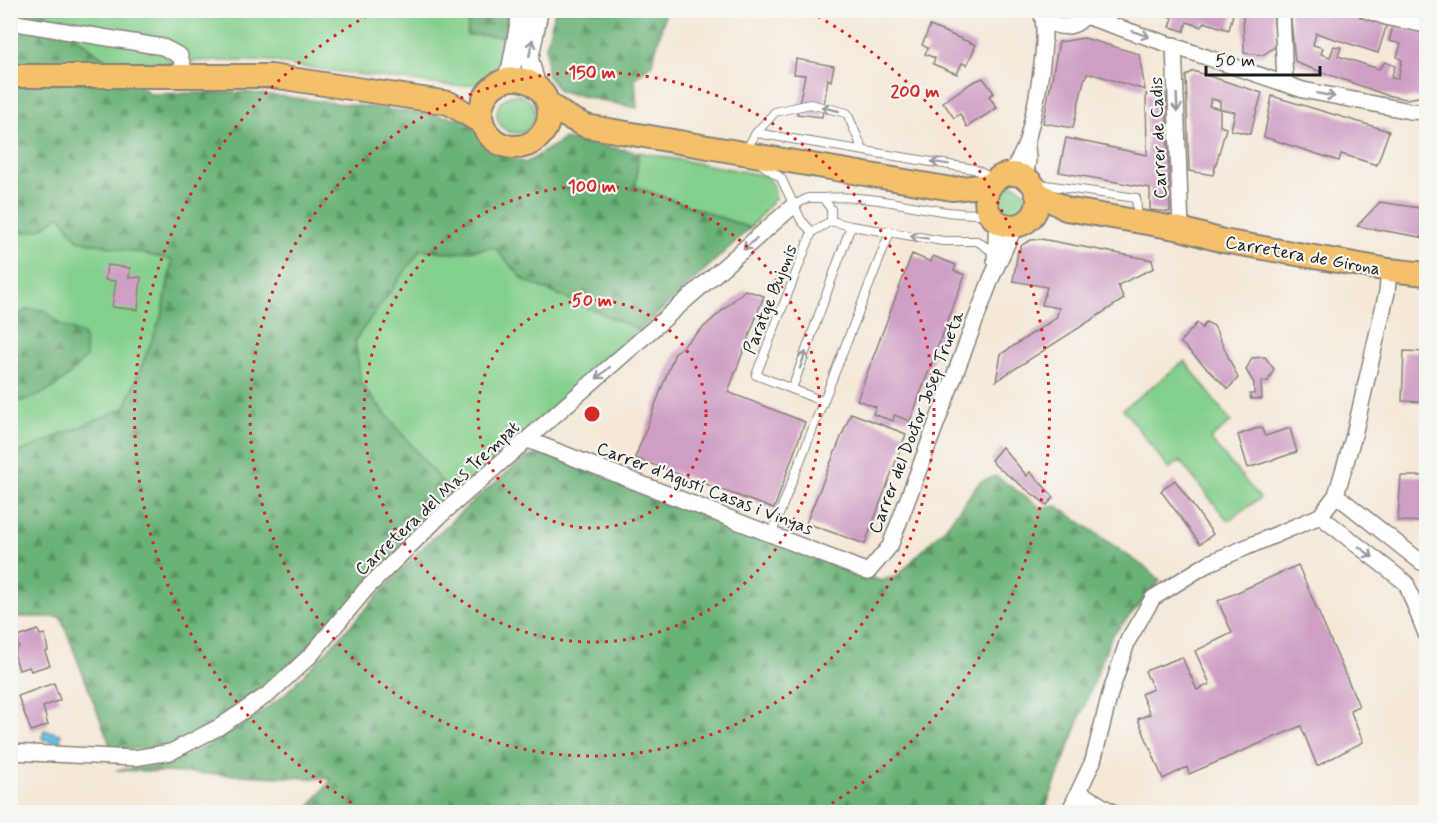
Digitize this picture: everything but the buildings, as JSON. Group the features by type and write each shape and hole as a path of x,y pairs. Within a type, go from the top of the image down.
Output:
{"main road":[{"path":"10,76 272,76 449,103 482,123"},
{"path":"449,103 514,79 526,80 564,115 586,126 750,142 952,189 1010,198"},
{"path":"496,87 483,102 482,123 486,133 494,141 514,148 525,147 535,142 543,134 550,114 542,94"},
{"path":"543,134 572,131 586,126"},
{"name":"Carretera de Girona","path":"1010,198 1181,229 1224,231 1426,265"},
{"name":"Carretera de Girona","path":"1181,229 1223,241 1389,270 1426,274"}],"street":[{"path":"496,87 512,69 522,10"},
{"path":"539,10 529,59 542,94"},
{"path":"1281,10 1285,84"},
{"path":"1365,10 1389,14 1426,25"},
{"path":"1041,13 1049,22 1058,26 1073,25 1087,13 1303,90 1410,111 1426,112"},
{"path":"1010,198 1028,160 1026,143 1045,42 1041,13"},
{"path":"10,22 163,47 180,56 186,76"},
{"path":"1045,42 1058,26"},
{"name":"Carrer de Cadis","path":"1174,45 1181,229"},
{"name":"Carrer del Doctor Josep Trueta","path":"991,279 1010,198"},
{"name":"Carrer del Doctor Josep Trueta","path":"868,572 890,546 991,279 1010,198"},
{"name":"Carretera del Mas Trempat","path":"11,749 134,758 171,752 219,727 270,693 311,655 366,589 442,514 793,206"},
{"path":"1069,813 1093,761 1110,693 1128,640 1153,598 1209,563 1320,516 1336,495 1354,435 1387,292 1389,270"},
{"name":"Carrer d'Agustí Casas i Vinyas","path":"528,440 868,572"},
{"path":"1336,495 1424,562 1406,583"},
{"path":"1320,516 1406,583 1426,634"},
{"path":"1078,792 1112,813"}],"lane":[{"path":"750,142 775,112 810,104 848,113 863,150"},
{"path":"750,142 863,150 974,169 1010,198"},
{"name":"Paratge Bujonis","path":"750,142 781,178 801,220 813,232"},
{"path":"793,206 808,198 844,196 950,212 1010,198 1136,198 1138,222"},
{"path":"823,198 831,209 831,221 943,241 977,241 996,254"},
{"name":"Paratge Bujonis","path":"822,401 756,375 813,232 831,221"},
{"path":"792,389 851,226"},
{"path":"771,535 890,232"}],"green space":[{"path":"11,10 41,11 151,94 245,92 468,119 487,149 526,163 564,139 638,152 636,187 750,228 640,330 524,280 494,247 454,253 421,249 355,340 361,384 453,496 261,697 176,747 112,750 61,617 11,617 11,456 125,408 163,312 172,260 78,240 60,215 39,230 11,234 11,196 15,168 10,167"},
{"path":"41,11 470,11 467,35 507,36 495,68 485,80 452,86 293,66 274,61 112,64"},
{"path":"470,11 510,11 507,36 467,35"},
{"path":"555,11 666,11 652,64 635,78 637,108 559,91 547,75 546,45"},
{"path":"516,95 529,101 535,114 529,127 516,133 503,127 497,114 503,101"},
{"path":"638,152 767,176 775,190 775,198 750,228 636,187"},
{"path":"1011,185 1022,189 1026,200 1022,211 1011,215 1000,211 996,200 1000,189"},
{"path":"60,215 78,240 172,259 163,312 125,408 11,456 11,234 39,230"},
{"path":"494,247 524,280 640,330 453,496 361,384 355,340 421,249 454,253"},
{"path":"27,309 45,310 61,325 84,335 86,357 50,390 21,401 11,395 11,327 16,317"},
{"path":"1185,361 1231,422 1210,439 1260,498 1228,521 1180,461 1169,469 1123,409"},
{"path":"545,455 566,462 881,581 898,575 945,528 980,482 996,476 1042,508 1057,506 1153,573 1160,581 1111,637 1044,812 305,812 332,779 116,770 169,764 209,745 251,720 283,696 417,553 473,501 525,458"}],"water":[{"path":"44,730 61,734 60,743 42,739"}]}
